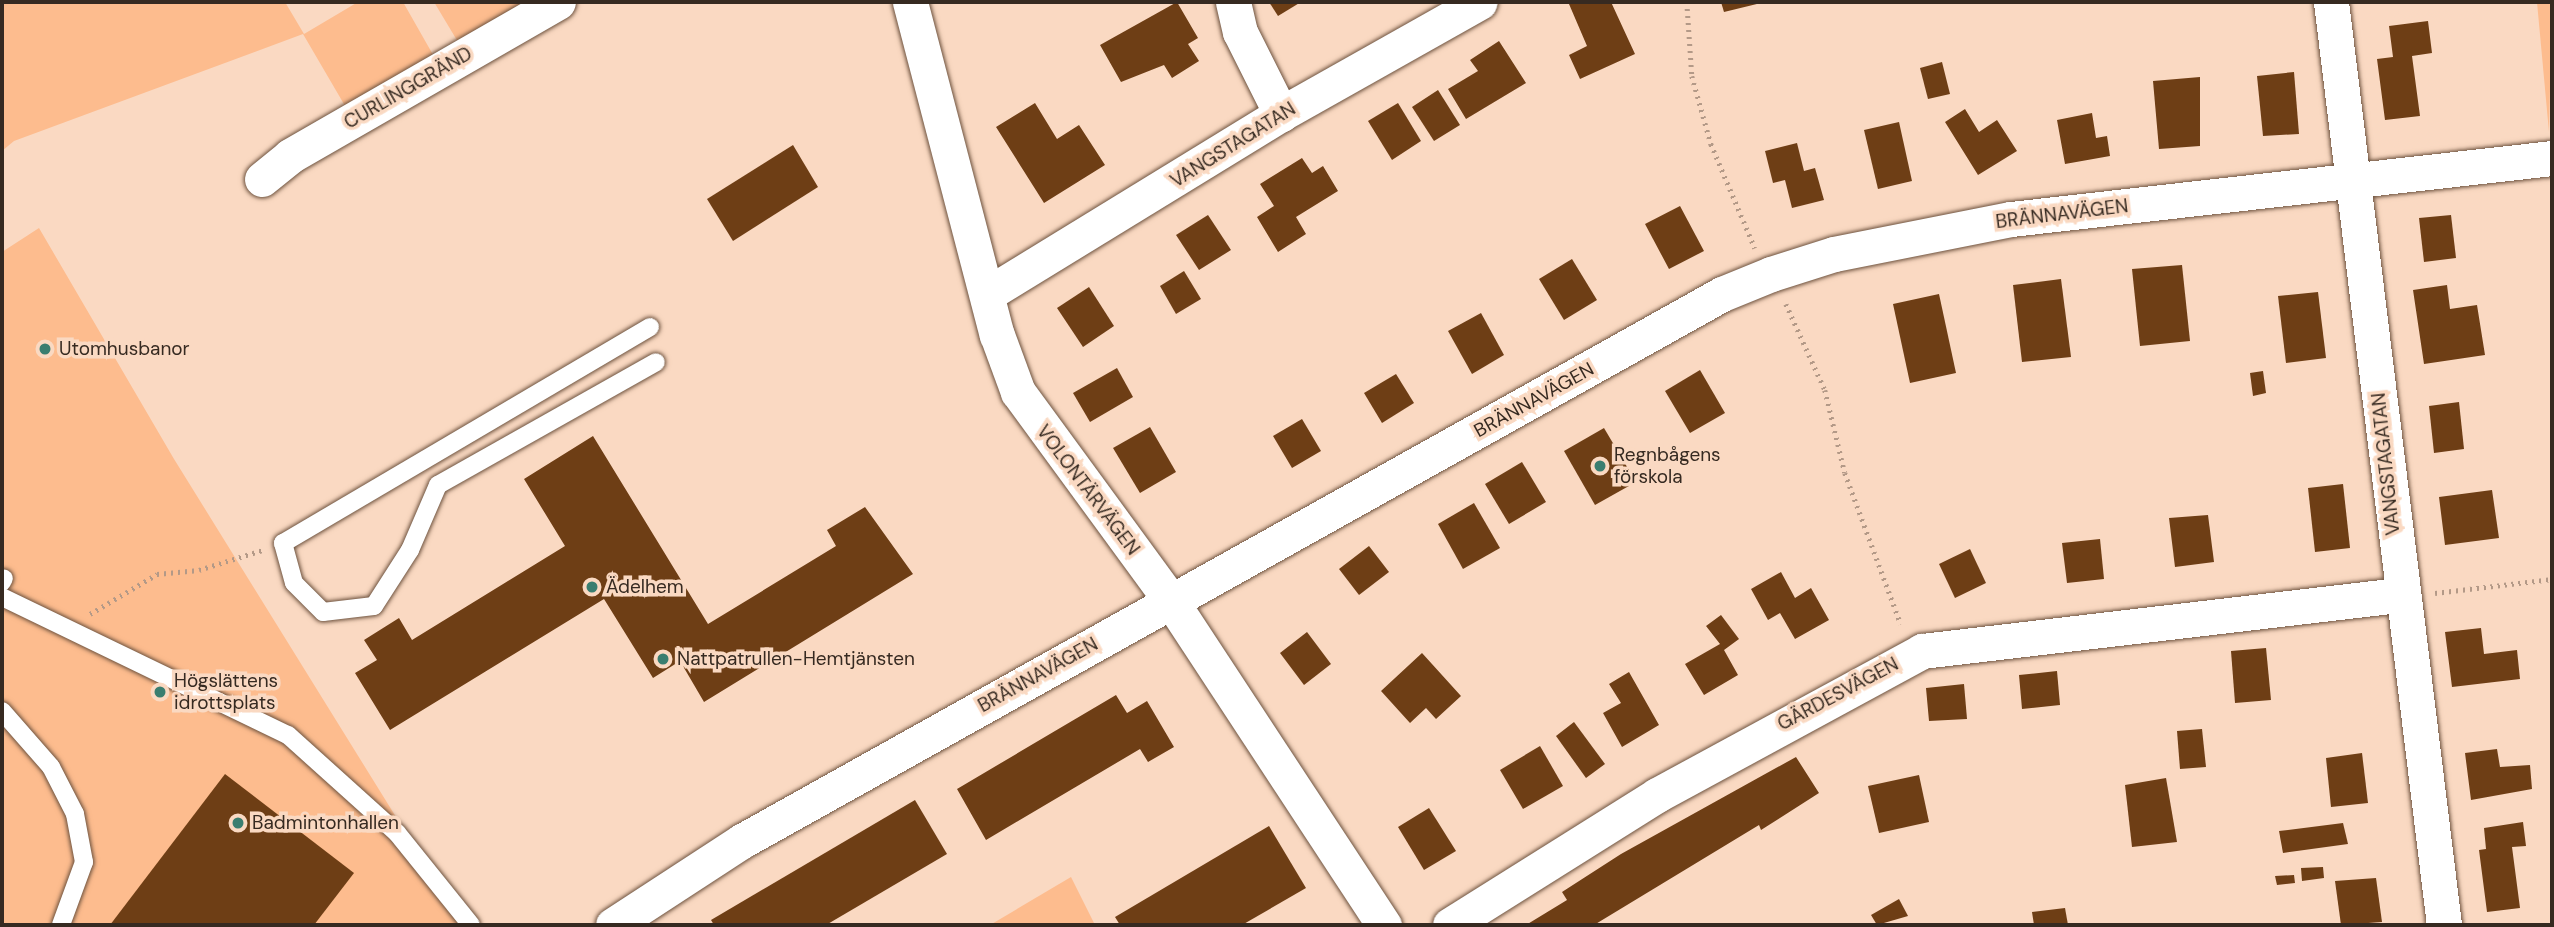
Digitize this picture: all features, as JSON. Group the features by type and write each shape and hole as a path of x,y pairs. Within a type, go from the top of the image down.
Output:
{"street":[{"name":"CURLINGGRÄND","path":"262,179 290,156 558,2"},
{"name":"VOLONTÄRVÄGEN","path":"910,2 1018,392 1171,601 1384,925"},
{"path":"1233,2 1240,32 1282,114"},
{"name":"VANGSTAGATAN","path":"989,293 1282,114 1480,2"},
{"name":"VANGSTAGATAN","path":"2331,2 2411,595 2444,925"},
{"name":"BRÄNNAVÄGEN","path":"613,925 742,841 1722,294 1771,274 1834,254 2011,219 2552,158"},
{"name":"GÄRDESVÄGEN","path":"1450,925 1657,795 1913,655 2411,595"}],"lane":[{"path":"650,327 283,543 294,583 323,612 374,606 410,550 438,485 656,362"},
{"path":"2,597 288,736 397,833 471,925"},
{"path":"2,710 51,767 75,814 85,862 61,925"}],"path":[{"path":"1687,2 1692,76 1711,144 1742,227 1771,274 1825,390 1845,473 1913,655"},
{"path":"64,629 157,574 199,570 283,543"},
{"path":"2411,595 2552,579"}],"shaded area":[{"path":"2,2 285,2 304,34 358,2 403,2 436,60 348,111 303,34 14,141 2,151"},
{"path":"434,2 537,2 461,47"},
{"path":"2537,2 2552,2 2549,132"},
{"name":"Högslättens idrottsplats","path":"39,228 174,459 463,925 2,925 2,252"},
{"path":"1071,877 1095,925 990,925"}],"building":[{"path":"1177,2 1198,38 1188,44 1199,61 1172,78 1164,65 1121,82 1100,45"},
{"path":"1269,2 1301,2 1278,16"},
{"path":"1611,2 1635,54 1580,79 1569,55 1587,46 1569,4"},
{"path":"1721,2 1761,2 1761,3 1724,12"},
{"path":"2428,21 2432,53 2412,56 2420,116 2385,120 2377,59 2393,57 2389,26"},
{"path":"1499,41 1526,83 1466,119 1448,89 1478,71 1470,60"},
{"path":"1942,62 1950,94 1928,99 1920,68"},
{"path":"2294,72 2299,134 2263,136 2257,76"},
{"path":"2200,77 2200,146 2159,149 2153,81"},
{"path":"1438,90 1460,125 1434,141 1412,107"},
{"path":"1035,103 1057,139 1079,125 1105,165 1044,203 996,127"},
{"path":"1398,103 1421,141 1392,160 1368,121"},
{"path":"1965,109 1979,132 1997,120 2017,151 1978,175 1945,122"},
{"path":"2092,113 2096,138 2107,136 2110,156 2065,164 2057,120"},
{"path":"1899,122 1912,181 1878,189 1864,130"},
{"path":"1797,143 1804,171 1815,168 1824,200 1792,208 1785,180 1773,183 1765,151"},
{"path":"793,145 818,187 733,241 707,199"},
{"path":"1302,158 1312,173 1323,166 1338,191 1296,217 1306,234 1278,252 1257,217 1274,206 1260,184"},
{"path":"1680,206 1704,251 1669,269 1645,224"},
{"path":"1208,215 1231,250 1199,270 1176,235"},
{"path":"2451,215 2456,258 2424,262 2419,218"},
{"path":"1572,259 1597,300 1564,320 1539,279"},
{"path":"2182,265 2190,341 2140,346 2132,269"},
{"path":"1184,271 1201,299 1176,314 1160,286"},
{"path":"2061,279 2071,357 2022,362 2013,285"},
{"path":"2447,285 2450,309 2477,305 2485,355 2424,364 2413,290"},
{"path":"1089,287 1114,326 1083,347 1057,308"},
{"path":"2318,292 2326,358 2286,363 2278,296"},
{"path":"1939,294 1956,373 1910,383 1893,304"},
{"path":"1481,313 1504,355 1472,374 1448,331"},
{"path":"1117,368 1133,397 1090,422 1073,393"},
{"path":"1700,370 1725,413 1690,433 1665,391"},
{"path":"2263,371 2266,393 2253,396 2250,373"},
{"path":"1396,374 1414,403 1382,423 1364,393"},
{"path":"2459,402 2464,449 2434,453 2429,406"},
{"path":"1302,419 1321,451 1292,468 1273,436"},
{"path":"1150,427 1176,472 1140,493 1113,448"},
{"name":"Regnbågens förskola","path":"1604,428 1636,482 1595,505 1564,451"},
{"name":"Ädelhem","path":"593,436 708,624 836,546 827,530 865,507 913,574 704,702 680,661 653,678 604,599 390,730 355,673 377,660 364,640 399,618 412,640 565,546 524,479"},
{"path":"1522,462 1546,502 1509,524 1485,484"},
{"path":"2343,484 2350,548 2315,552 2308,488"},
{"path":"2492,490 2499,538 2445,545 2439,497"},
{"path":"1474,503 1500,548 1463,569 1438,524"},
{"path":"2208,515 2214,562 2175,567 2169,518"},
{"path":"2100,539 2104,579 2067,583 2062,543"},
{"path":"1369,546 1389,572 1359,595 1339,569"},
{"path":"1970,549 1986,583 1955,598 1939,564"},
{"path":"1781,572 1795,598 1811,588 1829,620 1795,639 1780,613 1768,620 1751,589"},
{"path":"1721,615 1739,639 1724,650 1738,675 1704,695 1685,664 1720,644 1706,626"},
{"path":"2481,628 2484,654 2517,650 2520,679 2452,687 2445,632"},
{"path":"1307,632 1331,664 1304,685 1280,653"},
{"path":"2266,648 2271,700 2235,703 2231,651"},
{"path":"1422,653 1461,696 1436,719 1426,708 1410,723 1381,691"},
{"path":"2057,671 2060,705 2022,709 2019,675"},
{"path":"1629,672 1659,725 1622,747 1603,713 1621,703 1609,684"},
{"path":"1964,684 1967,719 1929,721 1926,688"},
{"path":"1116,695 1127,713 1147,701 1174,747 1148,762 1140,749 986,840 957,789"},
{"path":"1574,722 1605,764 1586,778 1556,736"},
{"path":"2202,729 2206,767 2180,769 2177,731"},
{"path":"1540,746 1563,786 1523,809 1500,770"},
{"path":"2497,749 2500,767 2530,765 2532,789 2471,800 2465,753"},
{"path":"2362,753 2368,803 2331,807 2326,758"},
{"path":"1796,757 1819,793 1761,830 1759,825 1594,925 1526,925 1567,900 1562,892 1621,854"},
{"name":"Badmintonhallen","path":"225,774 354,873 314,925 110,925"},
{"path":"1919,775 1929,822 1879,833 1868,786"},
{"path":"2166,778 2177,842 2132,847 2125,785"},
{"path":"915,800 947,854 826,925 714,925 711,920"},
{"path":"1429,808 1456,851 1424,870 1398,827"},
{"path":"2523,822 2526,846 2512,847 2520,908 2487,912 2479,850 2486,849 2484,828"},
{"path":"2343,823 2348,844 2283,853 2279,831"},
{"path":"1269,826 1306,888 1242,925 1120,925 1115,917"},
{"path":"2323,867 2324,878 2302,881 2301,868"},
{"path":"2294,875 2295,883 2277,885 2275,876"},
{"path":"2376,878 2382,922 2341,925 2335,881"},
{"path":"1899,899 1908,916 1877,925 1871,915"},
{"path":"2065,908 2068,925 2034,925 2032,912"}],"place":[{"name":"Utomhusbanor","path":"45,349"},
{"name":"Regnbågens förskola","path":"1600,466"},
{"name":"Ädelhem","path":"592,587"},
{"name":"Nattpatrullen-Hemtjänsten","path":"663,659"},
{"name":"Högslättens idrottsplats","path":"160,692"},
{"name":"Badmintonhallen","path":"238,823"}]}
